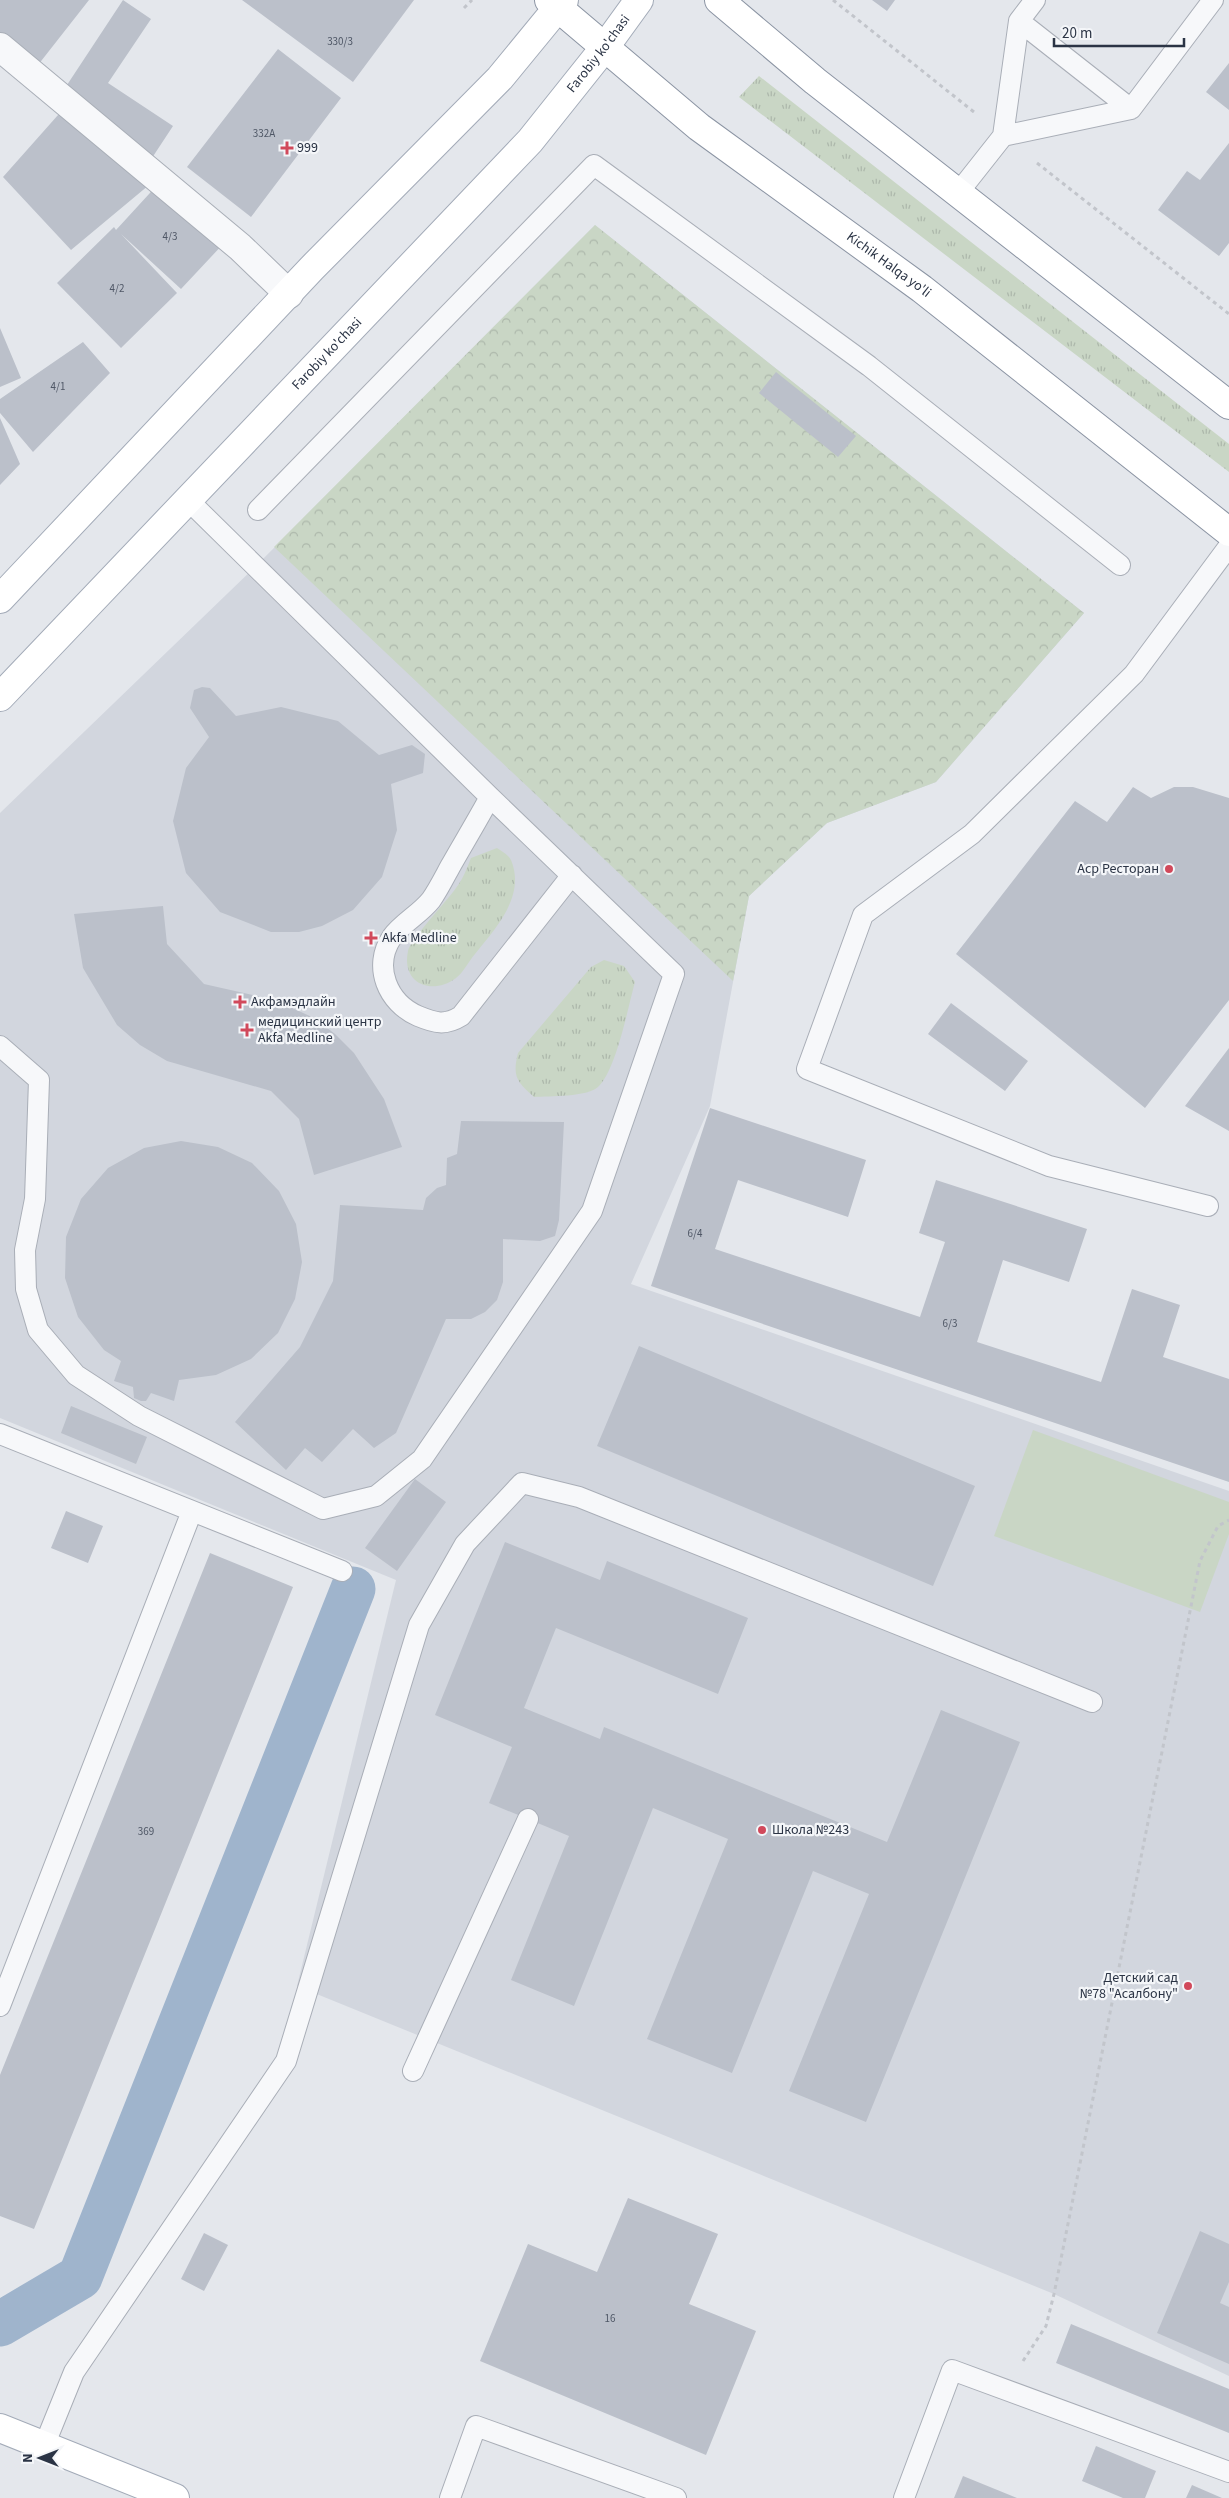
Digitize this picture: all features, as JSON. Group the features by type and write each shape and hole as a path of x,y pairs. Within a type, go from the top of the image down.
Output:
{"main road":[{"name":"Farobiy ko'chasi","path":"0,697 530,141 605,48 639,0"},
{"path":"719,0 769,44 1229,405"},
{"name":"Kichik Halqa yo'li","path":"557,3 605,48 699,127 922,289 1229,532"},
{"path":"0,599 289,294 500,78 557,3"},
{"path":"0,2428 175,2498"}],"street":[{"path":"0,47 240,247 289,294"}],"lane":[{"path":"958,193 1003,136 1019,21 1035,0"},
{"path":"1003,136 1130,109 1212,0"},
{"path":"1019,21 1130,109"},
{"path":"258,510 594,165 869,366 1120,565"},
{"path":"0,1046 39,1080 35,1199 25,1250 26,1289 38,1330 76,1375 139,1416 323,1509 376,1496 422,1460 592,1211 674,974 490,797 188,500"},
{"path":"1208,1206 1048,1166 807,1068 863,914 972,834 1134,674 1229,546"},
{"path":"490,797 430,901 392,937 383,960 384,982 402,1006 413,1014 443,1024 461,1016 572,875"},
{"path":"0,1434 342,1571"},
{"path":"44,2446 74,2372 286,2061 419,1625 465,1544 522,1483 579,1498 1092,1702"},
{"path":"0,2006 192,1511"},
{"path":"413,2071 528,1819"},
{"path":"904,2498 952,2370 1229,2472"},
{"path":"450,2498 476,2426 676,2498"}],"path":[{"path":"464,8 472,0"},
{"path":"972,2378 1020,2364 1046,2326 1200,1562 1218,1526 1229,1520"}],"shaded area":[{"path":"595,225 1084,613 936,782 827,823 749,896 710,1106 631,1284 1229,1491 1229,2376 1054,2294 297,1986 396,1580 0,1418 0,813 256,566"}],"green space":[{"path":"759,76 1229,444 1229,472 739,97"},
{"path":"595,225 1084,613 936,782 827,823 749,896 733,981 274,547"},
{"path":"497,848 510,858 515,873 515,886 507,911 459,976 437,986 420,984 409,972 407,962 410,946 458,885 471,858"},
{"path":"604,960 624,966 635,982 621,1038 604,1079 598,1087 586,1093 534,1097 523,1087 517,1078 516,1061 518,1053 591,967"},
{"path":"1033,1430 1229,1502 1229,1534 1200,1612 994,1536"}],"building":[{"path":"0,0 89,0 38,65 0,35"},
{"path":"123,0 151,19 108,83 173,126 148,164 65,88"},
{"path":"242,0 414,0 353,82"},
{"path":"872,0 895,0 887,11"},
{"path":"278,49 341,98 251,217 187,167"},
{"path":"1229,63 1229,110 1206,92"},
{"path":"66,106 149,185 71,250 3,177"},
{"path":"1229,143 1229,243 1219,256 1158,210 1187,171 1200,180"},
{"path":"160,182 225,242 181,289 121,234 177,293 121,348 57,283 114,227 116,230"},
{"path":"0,328 21,378 0,387"},
{"path":"83,342 110,373 33,452 0,413 0,399"},
{"path":"776,372 856,436 838,457 759,393"},
{"path":"0,418 20,464 0,485"},
{"path":"202,687 210,688 236,716 281,707 338,721 379,755 412,745 425,754 423,773 391,784 397,830 382,877 353,910 322,926 299,932 271,932 220,912 186,873 173,821 186,768 209,737 190,708 194,690"},
{"path":"1133,787 1151,798 1174,787 1193,787 1229,798 1229,1000 1145,1108 956,954 1075,801 1107,822"},
{"path":"163,906 167,944 204,984 261,997 288,1006 314,1018 335,1034 354,1053 384,1099 402,1147 314,1175 299,1119 271,1091 167,1061 140,1045 117,1025 83,968 74,914"},
{"path":"951,1003 1028,1061 1005,1091 928,1034"},
{"path":"1229,1048 1229,1131 1185,1106"},
{"path":"710,1108 866,1160 848,1217 738,1180 715,1249 920,1317 945,1242 919,1233 936,1180 1087,1229 1069,1282 1003,1260 977,1342 1101,1382 1132,1289 1180,1305 1163,1357 1229,1379 1229,1482 651,1286"},
{"path":"461,1121 564,1122 559,1220 555,1236 540,1241 503,1239 503,1282 497,1300 485,1312 471,1319 446,1319 396,1433 374,1448 353,1429 322,1462 305,1448 286,1470 235,1422 300,1347 333,1281 340,1205 423,1210 426,1198 437,1188 446,1185 447,1158 457,1154"},
{"path":"181,1141 218,1147 252,1163 279,1191 296,1224 302,1262 295,1299 278,1333 251,1359 216,1375 179,1380 174,1401 151,1393 146,1401 141,1401 134,1398 133,1387 114,1381 121,1361 104,1350 78,1317 65,1278 66,1237 81,1199 108,1168 144,1148"},
{"path":"639,1346 975,1486 933,1586 597,1446"},
{"path":"71,1406 147,1437 136,1464 61,1433"},
{"path":"415,1479 446,1502 397,1571 365,1548"},
{"path":"66,1511 103,1526 88,1563 51,1548"},
{"path":"505,1542 600,1580 607,1561 748,1618 718,1694 556,1628 524,1708 600,1739 604,1727 887,1842 941,1710 1020,1742 866,2122 789,2091 869,1894 813,1871 732,2073 647,2039 728,1839 653,1808 574,2006 511,1980 569,1836 489,1803 512,1747 435,1715"},
{"path":"210,1553 293,1587 34,2229 0,2216 0,2075"},
{"path":"628,2198 718,2234 689,2304 756,2331 706,2455 480,2361 528,2244 597,2272"},
{"path":"1200,2231 1229,2244 1229,2282 1220,2303 1229,2307 1229,2364 1157,2333"},
{"path":"204,2233 228,2245 204,2291 181,2279"},
{"path":"1071,2324 1229,2389 1229,2433 1056,2363"},
{"path":"1096,2446 1156,2471 1145,2498 1123,2498 1082,2481"},
{"path":"963,2476 1017,2498 954,2498"},
{"path":"1192,2485 1222,2498 1186,2498"}],"waterway":[{"path":"0,2324 80,2277 353,1589"}],"place":[{"name":"999","path":"287,148"},
{"name":"Аср Ресторан","path":"1169,869"},
{"name":"Akfa Medline","path":"371,938"},
{"name":"Акфамэдлайн","path":"240,1002"},
{"name":"медицинский центр Akfa Medline","path":"247,1030"},
{"name":"Школа №243","path":"762,1830"},
{"name":"Детский сад №78 \"Асалбону\"","path":"1188,1986"}]}
